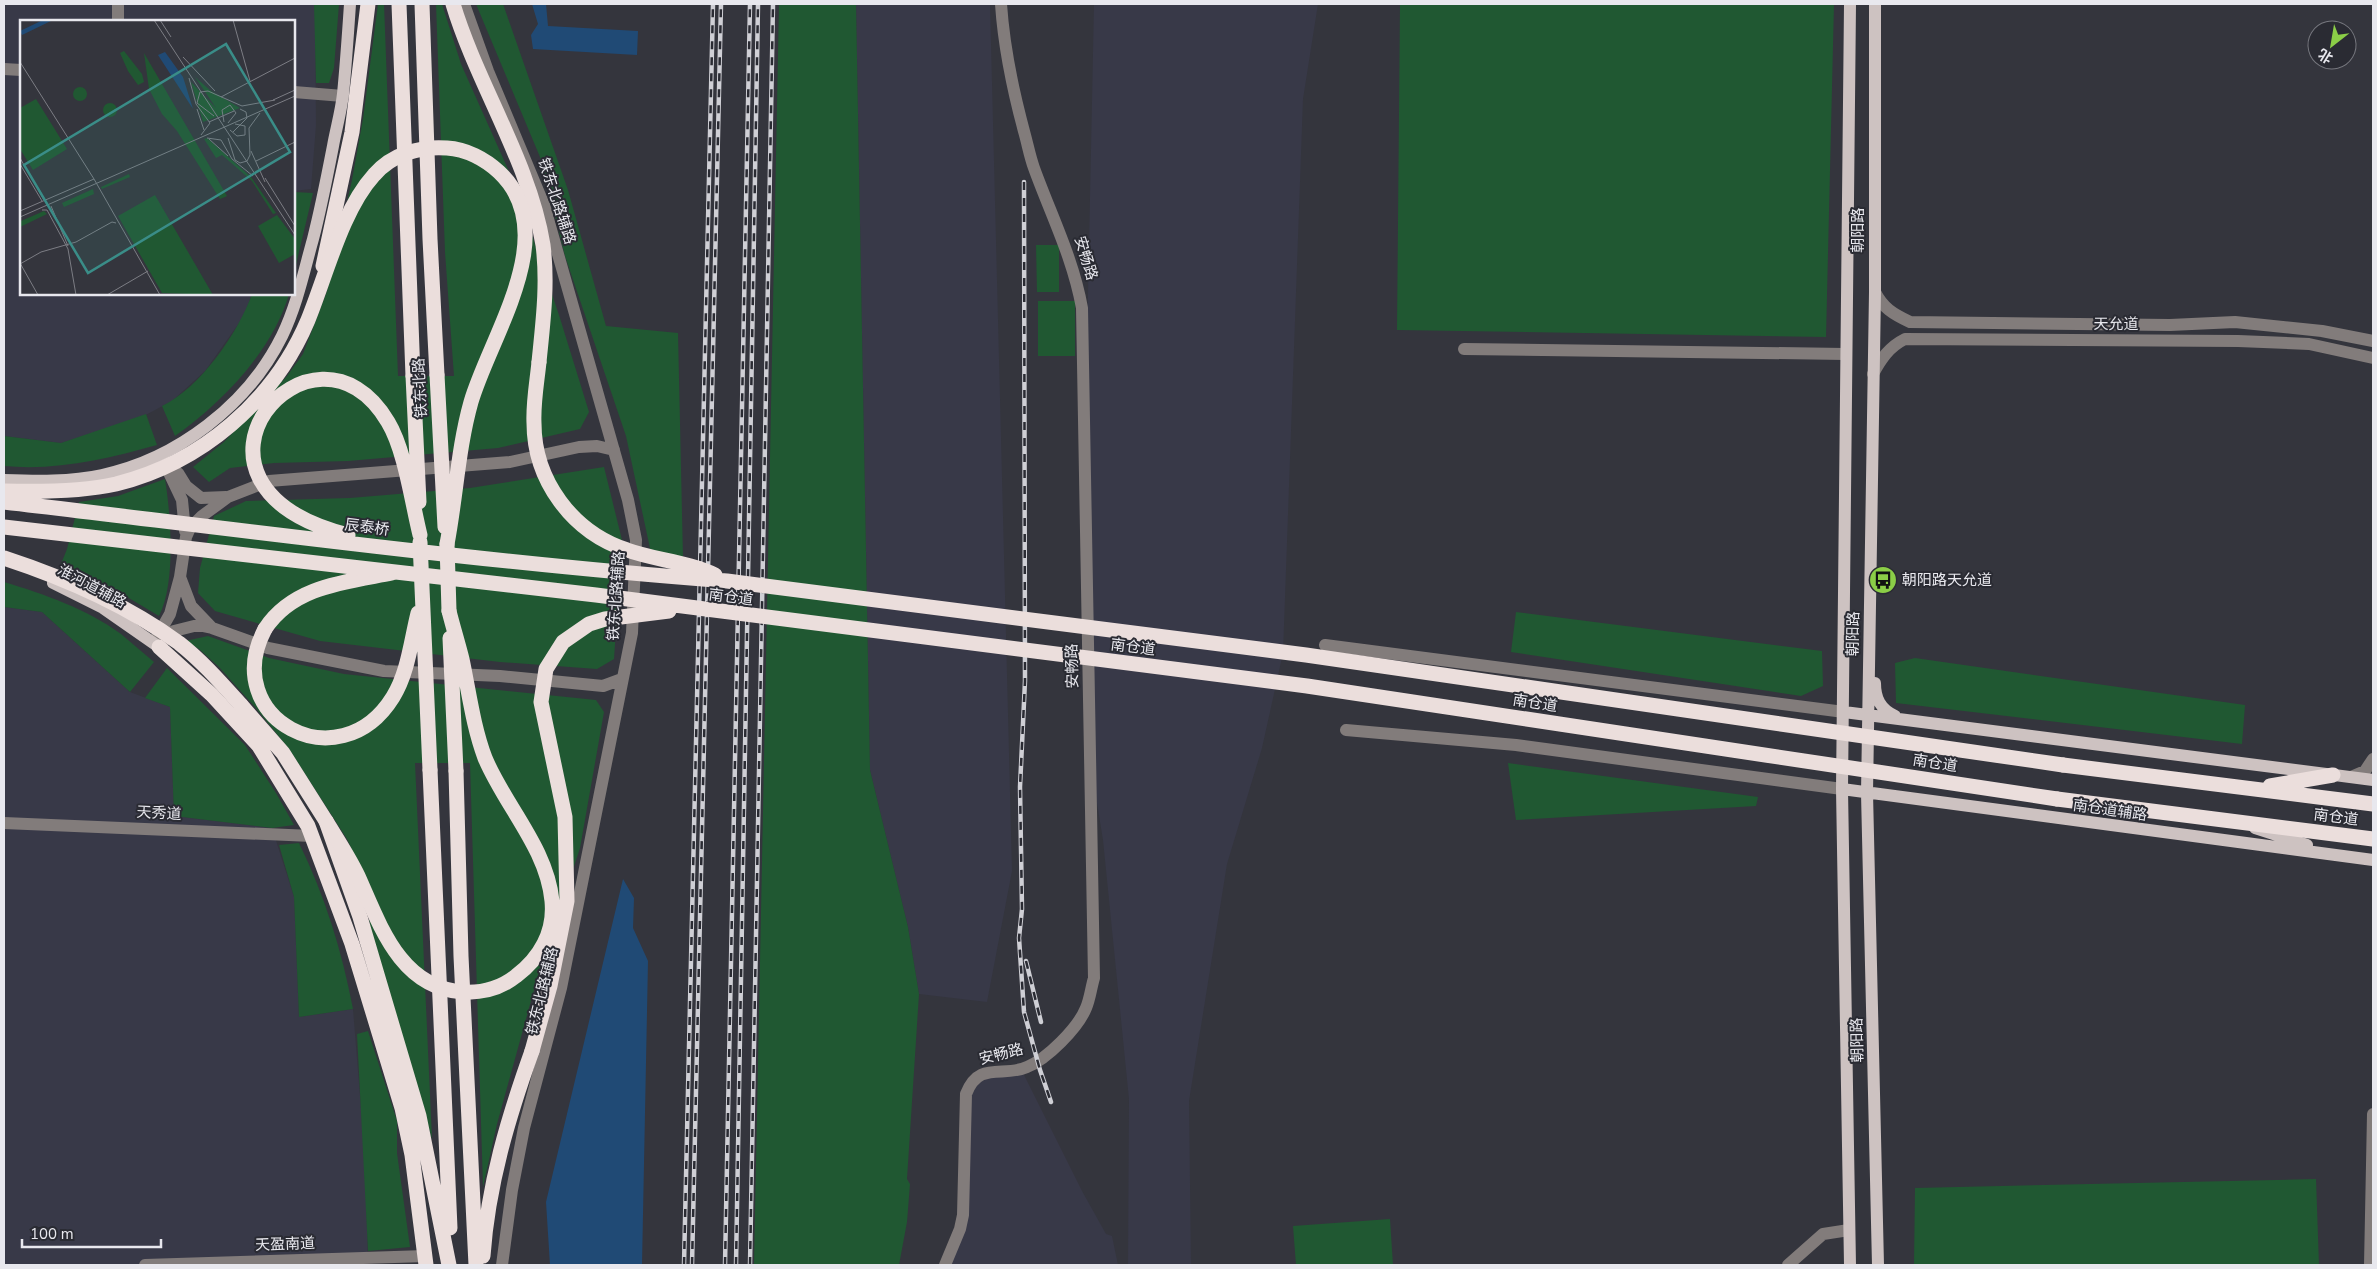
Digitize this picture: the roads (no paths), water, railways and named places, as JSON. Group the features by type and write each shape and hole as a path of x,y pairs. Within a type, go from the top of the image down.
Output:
{"highway":[{"path":"319,290 324,255 337,207 352,132 368,4"},
{"name":"铁东北路","path":"398,4 450,1265"},
{"name":"铁东北路","path":"422,4 430,239 447,544 462,956 476,1265"},
{"path":"453,4 463,35 528,192 542,244 546,298 534,422 537,454 550,487 573,517 605,542 648,557 712,573 728,581"},
{"path":"4,490 58,490 112,485 161,470 186,456 236,421 270,384 297,342 357,200 374,175 398,156 430,148 463,151 497,170 517,198 524,227 524,258 507,311 480,374 469,408 447,544"},
{"path":"406,549 328,529 293,514 282,506 261,482 254,462 253,440 258,423 271,402 295,386 324,380 340,382 355,387 369,397 389,424 397,444 420,535"},
{"name":"辰泰桥","path":"4,502 668,578 728,581"},
{"path":"4,527 396,572 690,609"},
{"path":"4,558 51,574 95,595 139,617 180,644 221,683 282,753 344,850 378,926 388,942 410,969 431,984 445,990 472,992 500,986 526,969 544,946 552,919 550,889 528,836 496,780 480,743 449,611"},
{"path":"396,572 314,590 292,603 269,624 258,644 254,665 256,680 263,702 276,719 304,735 324,738 353,734 376,720 394,696 403,676 422,595"},
{"name":"南仓道","path":"728,581 1296,654 2063,765 2373,804"},
{"path":"483,1265 489,1204 499,1156 512,1108 532,1051 555,962 567,891 566,818 541,708 546,669 564,642 588,624 638,614 690,609"},
{"name":"南仓道","path":"690,609 1307,686 2057,799 2373,839"},
{"path":"156,645 212,695 259,746 286,787 312,836 352,944 402,1108 412,1155 426,1260"},
{"path":"2254,789 2333,775"},
{"path":"326,820 360,916 419,1116 450,1265"}],"main road":[{"path":"4,480 43,480 101,475 120,470 163,452 201,430 232,403 263,367 282,336 298,294 320,214 343,96 350,4"},
{"name":"朝阳路","path":"1850,4 1842,789 1850,1265"},
{"name":"朝阳路","path":"1875,4 1874,292 1867,792 1878,1265"},
{"name":"淮河道辅路","path":"4,566 51,582 88,600 127,623 156,645"},
{"path":"1870,588 1874,616 1875,691 1877,702 1890,714 1904,720"},
{"path":"1844,712 2373,780"},
{"name":"南仓道辅路","path":"1842,789 2373,860"},
{"path":"2238,823 2332,854"}],"street":[{"path":"118,4 118,20"},
{"name":"铁东北路辅路","path":"464,4 488,71 544,205 587,362 628,500 636,540 632,633 563,979 524,1128 512,1190 502,1265"},
{"name":"安畅路","path":"946,1265 960,1229 963,1215 966,1094 970,1083 982,1074 1028,1067 1060,1044 1086,1009 1094,978 1082,308 1064,239 1033,166 1017,106 1003,32 1001,4"},
{"path":"4,69 20,70"},
{"path":"295,92 343,96"},
{"name":"天允道","path":"1874,292 1881,304 1891,313 1910,322 2170,325 2235,322 2322,331 2373,341"},
{"name":"天允道","path":"1873,374 1881,359 1896,344 1905,340 2238,341 2309,344 2373,358"},
{"path":"1464,349 1845,354"},
{"path":"163,452 186,486 201,498 209,499 228,496 269,481 510,462 597,446 614,450"},
{"path":"156,645 170,614 180,577 186,537 182,500 163,452"},
{"path":"186,537 197,520 228,496"},
{"path":"180,577 190,606 212,628"},
{"path":"156,645 180,628 192,625 212,628 268,648 384,670 500,676 603,686 622,679"},
{"path":"1325,645 1844,712"},
{"path":"1346,730 1516,745 1842,789"},
{"path":"2352,777 2364,771 2373,759"},
{"name":"天秀道","path":"4,823 312,836"},
{"path":"2370,1265 2373,1114"},
{"path":"1788,1265 1823,1234 1849,1230"},
{"name":"天盈南道","path":"145,1265 426,1260"}],"water":[{"path":"532,4 546,4 548,26 638,31 637,55 533,49 531,35 538,24"},
{"path":"623,879 634,898 633,928 648,961 642,1265 550,1265 546,1202"}],"railway":[{"path":"684,1265 713,4"},
{"path":"692,1265 721,4"},
{"path":"725,1265 750,4"},
{"path":"736,1265 758,4"},
{"path":"750,1265 773,4"},
{"path":"1024,182 1025,681 1020,787 1022,909 1019,938 1024,1012 1051,1102"},
{"path":"1026,961 1041,1022"}],"place":[{"name":"朝阳路天允道","path":"1883,580"}]}
